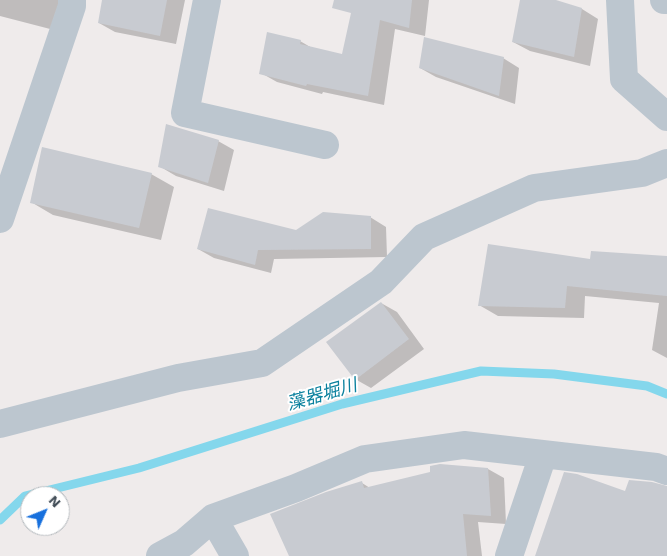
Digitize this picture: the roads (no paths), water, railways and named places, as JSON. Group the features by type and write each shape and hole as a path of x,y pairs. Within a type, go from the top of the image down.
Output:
{"street":[{"path":"0,219 72,6 72,0"},
{"path":"207,0 185,112 325,145"},
{"path":"620,0 624,79 667,117"},
{"path":"0,424 178,378 262,364 381,282 424,237 534,188 642,173 667,163"},
{"path":"160,556 184,543 213,518 296,488 365,459 464,445 656,467 667,471"},
{"path":"509,556 544,454"},
{"path":"213,518 235,556"}],"waterway":[{"name":"藻器堀川","path":"0,520 25,496 139,468 342,404 481,371 554,374 647,386 667,394"}]}
